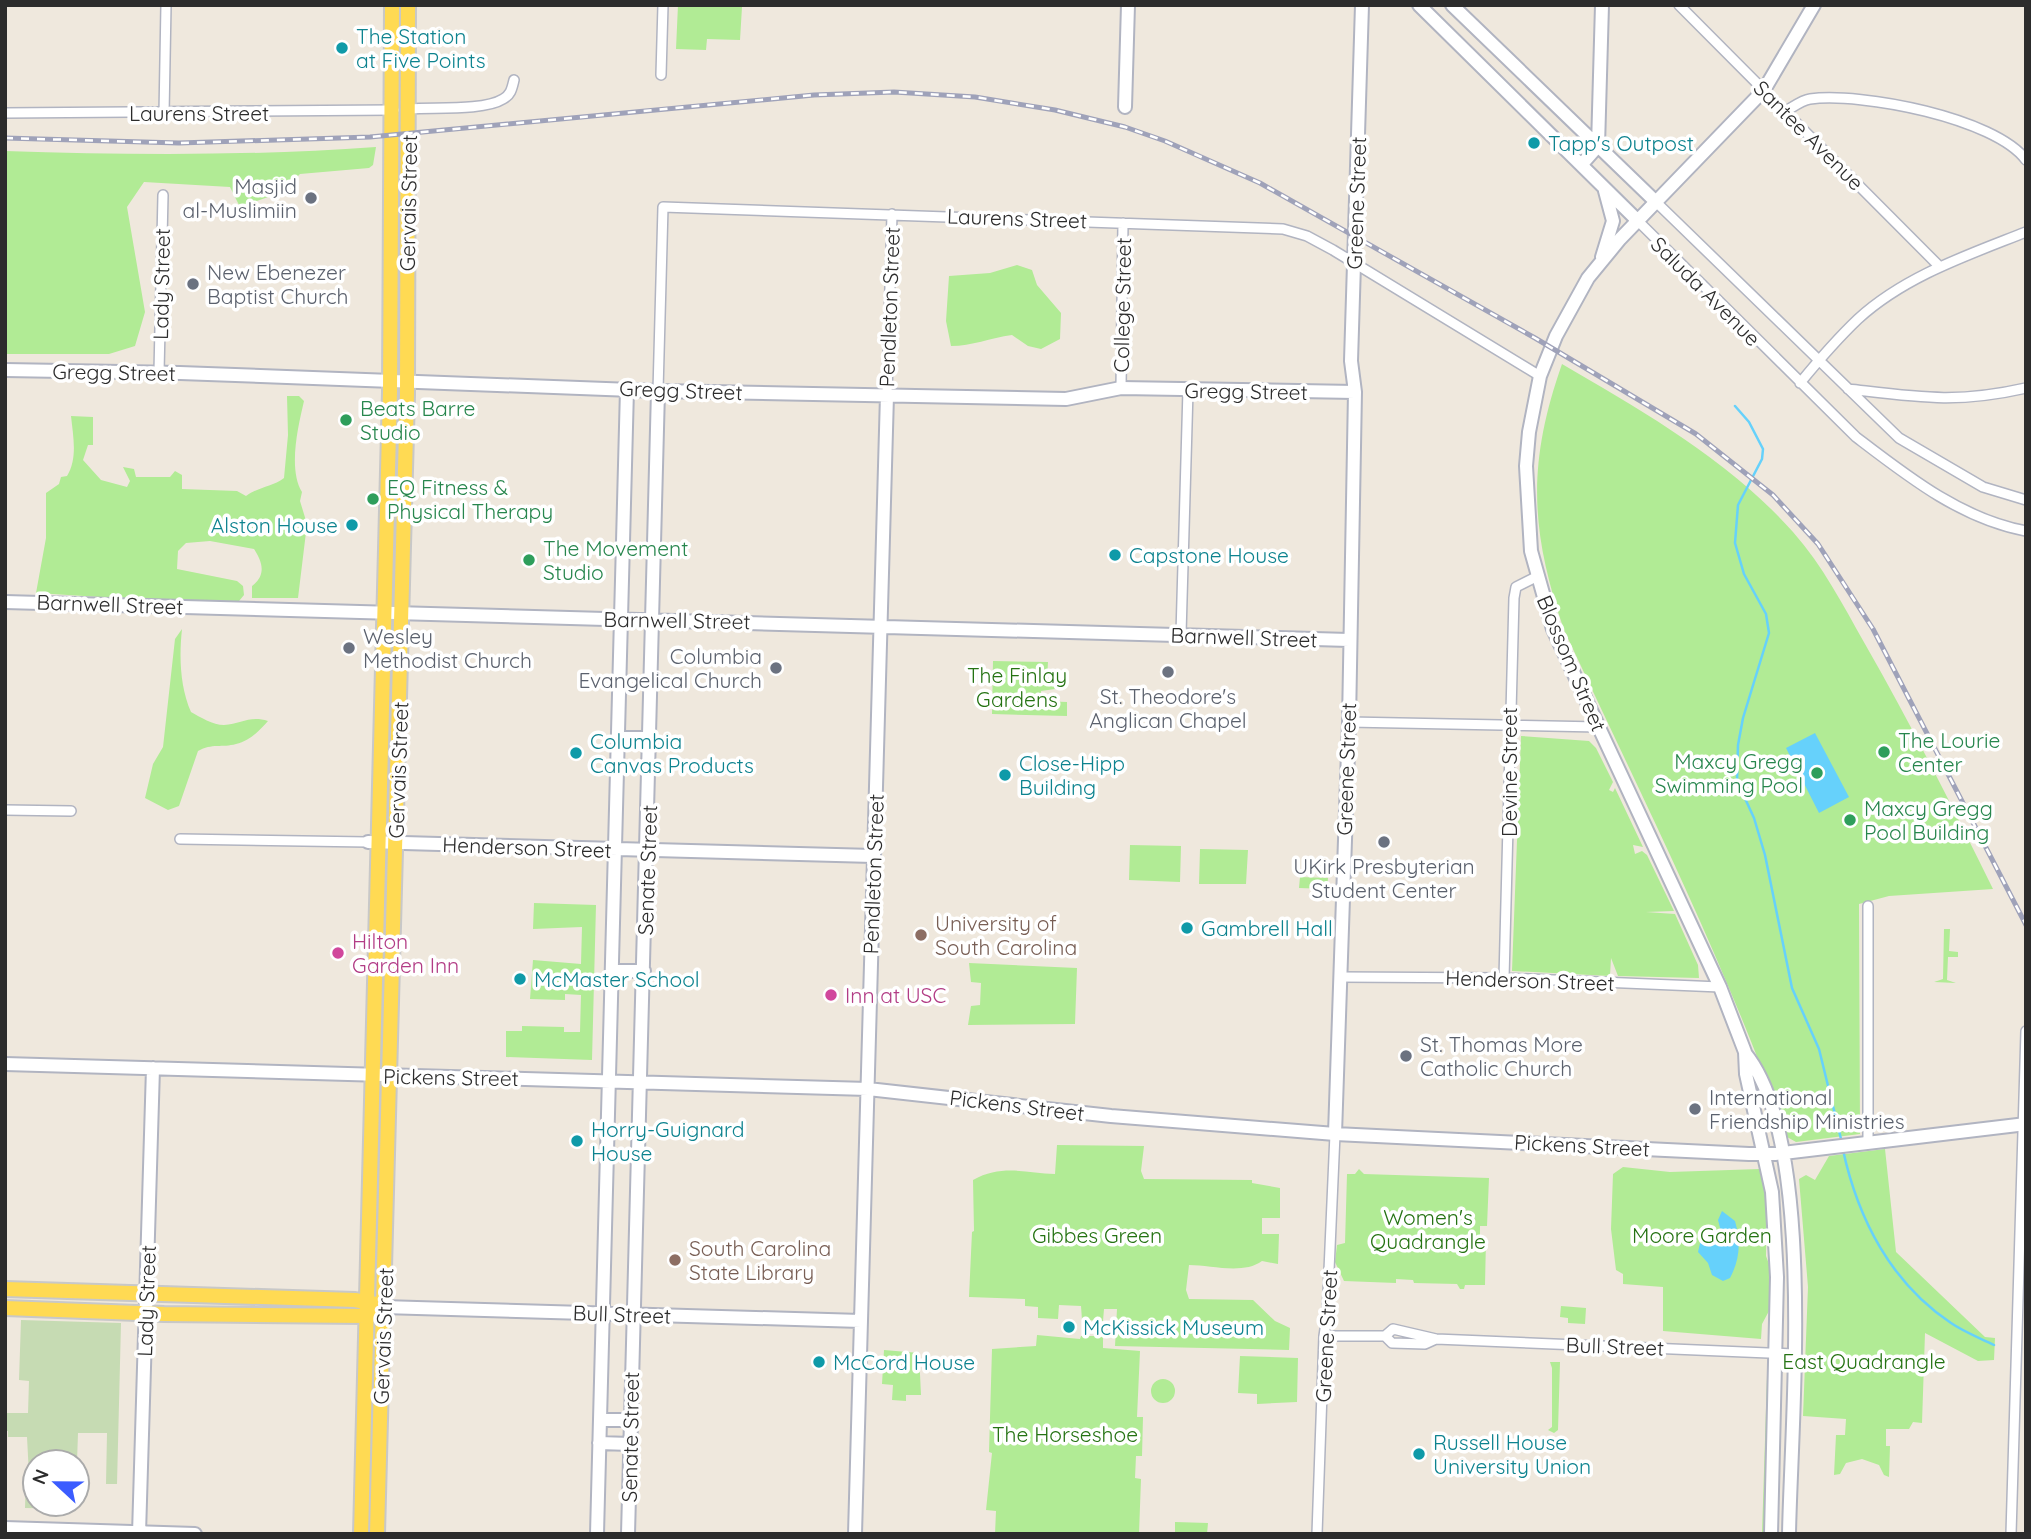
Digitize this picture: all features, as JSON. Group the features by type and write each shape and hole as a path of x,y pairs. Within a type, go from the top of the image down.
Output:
{"main road":[{"name":"Gervais Street","path":"361,1534 375,1075 374,842 386,612 391,380 394,110 392,5"},
{"name":"Gervais Street","path":"377,1534 408,381 408,5"},
{"name":"Bull Street","path":"5,1289 367,1300 383,1307"},
{"path":"5,1308 145,1314 367,1316 383,1307"}],"street":[{"path":"164,114 166,5"},
{"path":"661,75 663,5"},
{"path":"1125,107 1128,5"},
{"name":"Greene Street","path":"1317,1534 1324,1336 1328,1316 1349,722 1355,392 1351,379 1362,5"},
{"name":"Saluda Avenue","path":"1419,5 1856,436 1925,487 1986,519 2026,531"},
{"name":"Saluda Avenue","path":"1452,5 1899,438 1983,487 2026,500"},
{"path":"1582,164 1598,146 1602,5"},
{"name":"Santee Avenue","path":"1679,5 1939,266"},
{"name":"Blossom Street","path":"1789,1534 1794,1269 1784,1153 1757,1067 1745,1052 1720,987 1553,629 1536,577 1528,526 1526,487 1529,432 1540,376 1566,316 1600,262 1764,90 1814,5"},
{"path":"410,109 488,104 503,100 510,92 514,80"},
{"path":"1786,111 1807,99 1861,98 1908,107 1978,128 2016,147 2026,160"},
{"name":"Laurens Street","path":"5,113 164,114 394,110"},
{"path":"1600,262 1613,221 1603,187"},
{"name":"Lady Street","path":"159,372 163,195"},
{"name":"Laurens Street","path":"663,207 1283,229 1307,236 1354,262 1540,376"},
{"name":"Senate Street","path":"628,1534 663,207"},
{"name":"Pendleton Street","path":"855,1534 892,214"},
{"name":"College Street","path":"1121,388 1123,223"},
{"path":"1800,383 1876,305 1939,266 2026,232"},
{"name":"Gregg Street","path":"5,370 159,372 658,391 1066,399 1121,388 1355,392"},
{"path":"1848,389 1942,400 1983,398 2026,388"},
{"name":"Senate Street","path":"597,1534 620,738 627,389"},
{"path":"1181,634 1188,390"},
{"name":"Devine Street","path":"1504,978 1512,727 1509,717 1516,587 1536,577"},
{"name":"Barnwell Street","path":"5,602 1349,640"},
{"path":"1349,722 1599,727"},
{"path":"620,738 651,738"},
{"path":"5,810 71,811"},
{"name":"Henderson Street","path":"180,839 873,856"},
{"path":"1868,906 1868,1141"},
{"path":"613,971 644,971"},
{"name":"Henderson Street","path":"1340,977 1504,978 1720,987"},
{"path":"2011,1534 2026,1031"},
{"name":"Blossom Street","path":"1745,1052 1746,1074 1766,1154 1772,1192 1777,1277 1771,1534"},
{"name":"Pickens Street","path":"5,1064 868,1089 1111,1116 1335,1134 1766,1154 2024,1124"},
{"name":"Lady Street","path":"139,1533 153,1068"},
{"name":"Bull Street","path":"383,1307 861,1321"},
{"name":"Bull Street","path":"1324,1336 1385,1336 1393,1329 1436,1339 1793,1354"},
{"path":"600,1420 631,1420"},
{"path":"599,1443 630,1444"},
{"path":"5,1528 195,1534"}],"green space":[{"path":"678,5 742,7 740,40 707,39 706,50 676,49"},
{"path":"376,147 373,165 369,168 300,174 282,192 240,207 230,187 144,182 127,207 145,312 135,346 109,354 5,354 5,151 191,154"},
{"path":"1017,265 1032,270 1037,285 1061,313 1060,339 1041,349 1028,346 1012,335 951,346 946,321 949,276 990,273"},
{"path":"1562,364 1654,419 1714,460 1768,506 1804,545 1832,586 1882,674 1993,889 1889,896 1859,904 1860,1134 1796,1142 1787,1137 1710,944 1564,630 1544,560 1537,497 1543,434"},
{"path":"287,396 299,396 304,401 295,460 302,492 300,501 307,524 298,598 252,598 252,586 260,577 262,568 254,549 210,541 186,543 178,551 177,569 237,581 243,586 244,595 239,601 148,600 36,593 46,538 46,493 59,484 61,477 67,476 73,462 71,416 93,417 93,445 88,445 83,460 101,480 127,487 130,481 123,467 134,469 136,477 170,477 175,471 182,475 182,489 237,491 246,496 284,478 288,435"},
{"path":"182,629 181,672 191,712 220,725 256,719 268,721 246,741 198,751 179,806 168,810 145,798 153,764 163,747 175,639"},
{"name":"The Finlay Gardens","path":"993,661 1048,662 1047,678 1056,679 1055,689 1041,691 1041,701 1067,702 1067,716 992,714"},
{"path":"1521,736 1589,741 1596,748 1613,782 1609,790 1613,792 1615,788 1643,847 1633,845 1635,854 1642,851 1647,855 1674,911 1646,912 1675,914 1698,965 1699,978 1618,976 1611,958 1610,976 1512,971"},
{"path":"1130,845 1181,846 1180,882 1129,880"},
{"path":"1200,849 1248,850 1246,884 1199,884"},
{"path":"1300,877 1328,878 1327,889 1299,888"},
{"path":"534,903 596,905 592,1060 506,1057 506,1031 522,1031 522,1026 564,1027 564,1032 580,1032 581,995 565,994 565,1000 530,999 533,960 581,964 582,927 533,929"},
{"path":"1944,929 1950,929 1949,951 1958,952 1958,957 1948,957 1947,980 1956,983 1934,982 1943,979"},
{"path":"969,963 1077,968 1075,1024 968,1025 971,1006 980,1005 981,983 971,982"},
{"name":"Gibbes Green","path":"1057,1145 1144,1146 1141,1171 1144,1179 1252,1180 1252,1183 1280,1188 1280,1218 1262,1218 1262,1234 1279,1234 1278,1264 1262,1261 1246,1268 1189,1265 1186,1290 1189,1299 1253,1300 1275,1321 1290,1328 1289,1350 1115,1346 1117,1309 1104,1309 1103,1321 1082,1320 1081,1306 1059,1305 1058,1319 1038,1318 1038,1307 1025,1306 1025,1299 969,1297 974,1231 973,1180 1004,1171 1055,1174"},
{"name":"East Quadrangle","path":"1885,1149 1896,1252 1985,1337 1995,1338 1994,1360 1978,1361 1925,1333 1922,1423 1913,1422 1909,1429 1886,1429 1886,1446 1890,1446 1889,1477 1884,1475 1879,1465 1862,1459 1846,1463 1840,1474 1834,1475 1836,1435 1845,1435 1846,1419 1803,1416 1808,1287 1799,1179 1806,1175 1815,1180 1829,1156"},
{"name":"Moore Garden","path":"1623,1167 1670,1172 1760,1169 1767,1196 1766,1256 1772,1272 1769,1311 1762,1324 1761,1339 1663,1331 1663,1287 1623,1284 1623,1274 1616,1270 1611,1229 1613,1174"},
{"name":"Women's Quadrangle","path":"1359,1169 1364,1174 1489,1178 1487,1226 1480,1226 1480,1239 1486,1239 1485,1285 1465,1285 1464,1289 1460,1289 1457,1284 1414,1283 1413,1280 1396,1279 1396,1283 1344,1281 1335,1262 1337,1245 1345,1243 1347,1174 1355,1174"},
{"path":"1561,1306 1586,1308 1585,1324 1568,1323 1568,1318 1560,1317"},
{"path":"21,1320 121,1323 117,1484 106,1484 107,1433 78,1433 77,1448 28,1448 27,1437 8,1437 8,1431 5,1431 5,1413 28,1413 29,1381 19,1380"},
{"name":"The Horseshoe","path":"1037,1335 1080,1339 1081,1336 1103,1336 1103,1348 1140,1351 1137,1417 1143,1417 1142,1456 1136,1456 1135,1478 1141,1479 1139,1534 995,1534 996,1511 986,1510 992,1453 989,1452 992,1349 1036,1346"},
{"path":"884,1350 919,1353 921,1395 906,1395 906,1401 892,1400 893,1385 882,1384"},
{"path":"1240,1356 1298,1358 1297,1402 1257,1404 1257,1394 1238,1393"},
{"path":"1550,1362 1560,1362 1558,1430 1554,1433 1548,1430 1552,1427"},
{"path":"1767,1377 1765,1534 1762,1534"},
{"path":"1163,1379 1172,1382 1175,1391 1172,1400 1163,1403 1154,1400 1151,1391 1154,1382"},
{"path":"1175,1522 1208,1523 1207,1534 1175,1534"}],"water":[{"name":"Maxcy Gregg Swimming Pool","path":"1815,733 1849,797 1819,813 1786,748"},
{"path":"1722,1211 1735,1221 1739,1243 1733,1271 1730,1278 1723,1281 1712,1275 1708,1263 1698,1252 1701,1239 1721,1245 1723,1239 1718,1220"}],"waterway":[{"path":"1735,406 1749,422 1763,449 1762,459 1738,505 1735,543 1744,574 1766,614 1769,633 1743,718 1738,745 1737,781 1754,818 1765,855 1792,988 1819,1049 1842,1143"},
{"path":"1843,1150 1849,1176 1868,1225 1894,1269 1930,1307 1956,1326 1994,1345"}],"railway":[{"path":"5,138 179,143 370,137 814,95 894,92 975,97 1055,110 1125,127 1165,141 1260,183 1535,338 1696,434 1773,495 1818,544 1873,629 2026,925"}],"place":[{"name":"The Station at Five Points","path":"342,48"},
{"name":"Tapp's Outpost","path":"1534,143"},
{"name":"Masjid al-Muslimiin","path":"311,198"},
{"name":"New Ebenezer Baptist Church","path":"193,284"},
{"name":"Beats Barre Studio","path":"346,420"},
{"name":"EQ Fitness & Physical Therapy","path":"373,499"},
{"name":"Alston House","path":"352,525"},
{"name":"Capstone House","path":"1115,555"},
{"name":"The Movement Studio","path":"529,560"},
{"name":"Wesley Methodist Church","path":"349,648"},
{"name":"Columbia Evangelical Church","path":"776,668"},
{"name":"St. Theodore's Anglican Chapel","path":"1168,672"},
{"name":"The Lourie Center","path":"1884,752"},
{"name":"Columbia Canvas Products","path":"576,753"},
{"name":"Maxcy Gregg Swimming Pool","path":"1817,773"},
{"name":"Close-Hipp Building","path":"1005,775"},
{"name":"Maxcy Gregg Pool Building","path":"1850,820"},
{"name":"UKirk Presbyterian Student Center","path":"1384,842"},
{"name":"Gambrell Hall","path":"1187,928"},
{"name":"University of South Carolina","path":"921,935"},
{"name":"Hilton Garden Inn","path":"338,953"},
{"name":"McMaster School","path":"520,979"},
{"name":"Inn at USC","path":"831,995"},
{"name":"St. Thomas More Catholic Church","path":"1406,1056"},
{"name":"International Friendship Ministries","path":"1695,1109"},
{"name":"Horry-Guignard House","path":"577,1141"},
{"name":"South Carolina State Library","path":"675,1260"},
{"name":"McKissick Museum","path":"1069,1327"},
{"name":"McCord House","path":"819,1362"},
{"name":"Russell House University Union","path":"1419,1454"}]}
